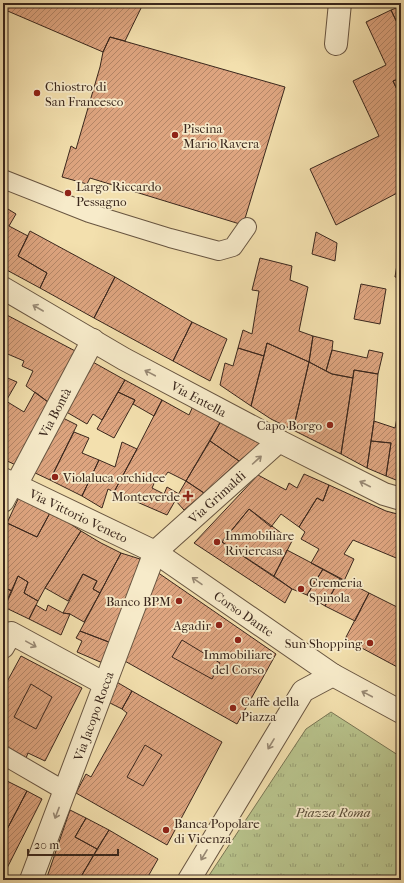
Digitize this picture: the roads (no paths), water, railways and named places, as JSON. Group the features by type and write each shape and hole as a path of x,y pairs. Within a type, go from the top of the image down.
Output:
{"street":[{"path":"336,44 340,3"},
{"name":"Via Entella","path":"3,288 124,359 384,494 401,499"},
{"name":"Via Bontà","path":"8,487 93,340"},
{"name":"Via Grimaldi","path":"155,552 279,440"},
{"name":"Via Vittorio Veneto","path":"8,487 155,552"},
{"name":"Corso Dante","path":"155,552 333,675"},
{"name":"Via Jacopo Rocca","path":"32,880 104,684 155,552"},
{"path":"3,647 11,633 104,684"},
{"path":"189,880 303,691 333,675 401,712"}],"lane":[{"path":"3,179 89,213 170,238 219,251 233,247 247,226"},
{"path":"3,755 65,791"}],"place":[{"name":"Chiostro di San Francesco","path":"37,93"},
{"name":"Piscina Mario Ravera","path":"175,135"},
{"name":"Largo Riccardo Pessagno","path":"68,193"},
{"name":"Capo Borgo","path":"330,425"},
{"name":"Violaluca orchidee","path":"55,477"},
{"name":"Monteverde","path":"188,496"},
{"name":"Immobiliare Riviercasa","path":"217,542"},
{"name":"Cremeria Spinola","path":"301,589"},
{"name":"Banco BPM","path":"179,601"},
{"name":"Agadir","path":"219,625"},
{"name":"Immobiliare del Corso","path":"238,640"},
{"name":"Sun Shopping","path":"370,643"},
{"name":"Caffè della Piazza","path":"233,708"},
{"name":"Banca Popolare di Vicenza","path":"166,830"}],"park label":[{"name":"Piazza Roma","path":"333,812"}]}
